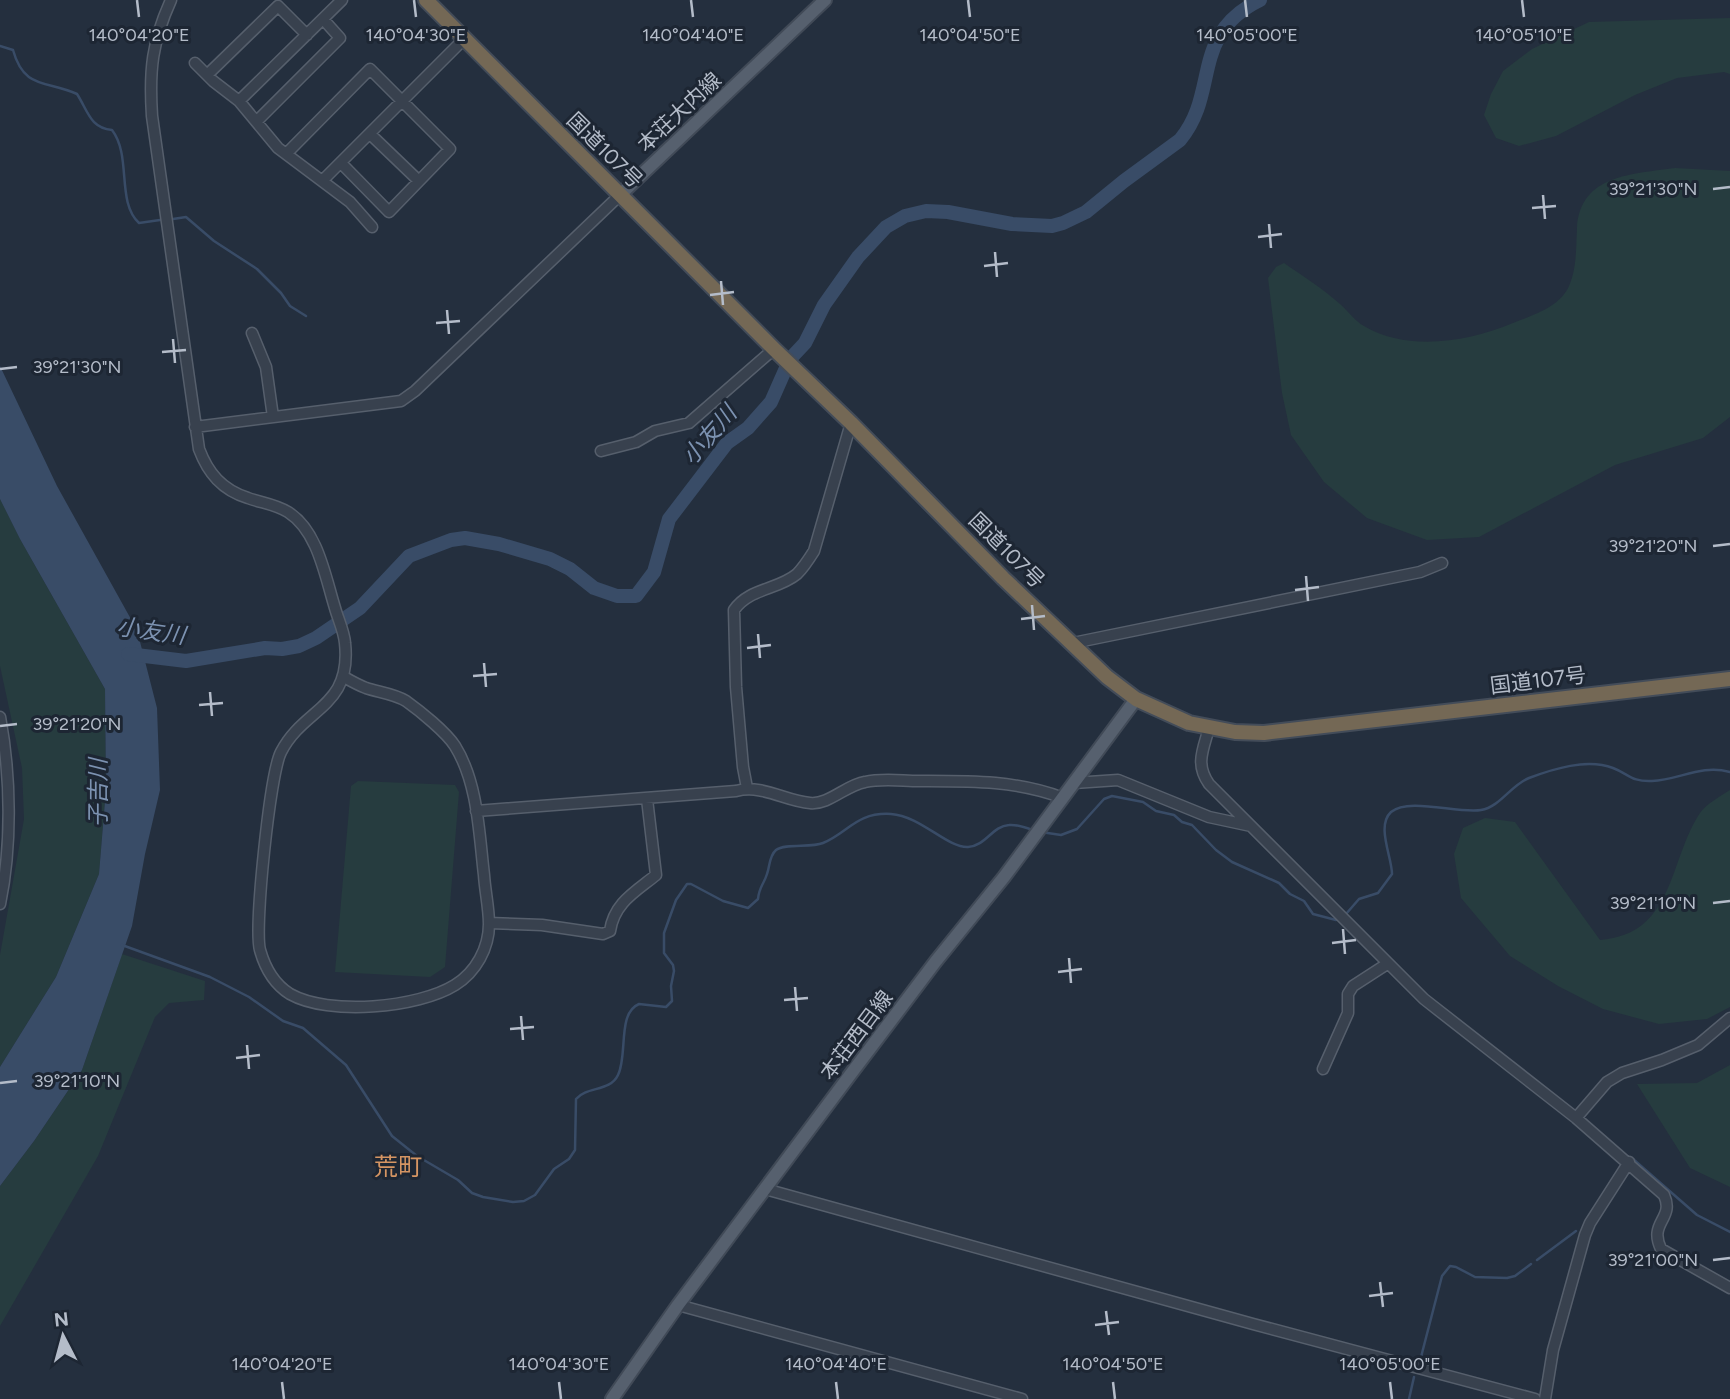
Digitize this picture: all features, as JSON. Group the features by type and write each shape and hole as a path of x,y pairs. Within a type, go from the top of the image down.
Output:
{"highway":[{"name":"国道107号","path":"426,0 1003,578 1107,677 1136,699 1170,716 1209,728 1264,733 1730,679"}],"main road":[{"name":"本荘大内線","path":"620,195 825,0"},
{"name":"本荘西目線","path":"612,1399 678,1305 928,971 1038,831 1136,699"}],"street":[{"path":"171,0 156,36 149,78 195,427 204,463 211,475 231,491 277,506 300,522 317,549 345,642 344,677 334,697 289,738 279,756 272,784 260,908 259,947 268,972 292,995 343,1008 378,1006 425,997 455,985 468,975 483,951 489,923 470,779 454,744 403,699 361,687 344,677"},
{"path":"239,101 341,0"},
{"path":"207,75 278,6 307,35"},
{"path":"257,121 340,38 323,19"},
{"path":"323,181 464,39"},
{"path":"195,63 239,101 278,148 350,202 372,227"},
{"path":"286,154 370,69 450,149 389,212 341,163"},
{"path":"370,134 419,181"},
{"path":"195,427 401,401 415,391 620,195"},
{"path":"252,333 266,367 273,416"},
{"path":"601,451 636,442 655,431 689,424 777,352"},
{"path":"747,788 736,687 734,610 750,595 795,575 810,557 851,423"},
{"path":"1073,643 1420,572 1442,563"},
{"path":"0,717 8,782 5,884 0,904"},
{"path":"1209,728 1200,760 1201,773 1387,964 1440,1012 1629,1162 1664,1195 1667,1201 1666,1211 1656,1238 1661,1249 1730,1288"},
{"path":"1074,783 1118,780 1209,817 1251,826"},
{"path":"475,811 647,799 747,788 812,804 866,781 987,781 1017,784 1063,798"},
{"path":"489,923 541,925 603,934 610,931 612,916 620,905 656,875 647,799"},
{"path":"0,835 8,810"},
{"path":"1323,1069 1348,1013 1348,994 1353,986 1387,964"},
{"path":"1576,1118 1607,1082 1622,1073 1698,1045 1730,1018"},
{"path":"1545,1399 1553,1350 1585,1235 1629,1162"},
{"path":"765,1189 1252,1324 1535,1399"},
{"path":"678,1305 1022,1399"}],"green space":[{"path":"1730,18 1730,74 1724,72 1677,78 1635,95 1556,136 1519,146 1496,138 1484,115 1503,71 1532,49 1589,22"},
{"path":"1675,168 1730,171 1730,417 1703,438 1615,465 1479,537 1427,540 1367,518 1324,482 1291,435 1282,393 1268,278 1276,267 1284,263 1327,293 1361,324 1381,334 1418,341 1476,335 1537,313 1553,305 1565,293 1576,257 1580,210 1588,197 1599,187 1627,175"},
{"path":"0,499 105,689 106,789 99,874 56,977 0,1067 0,955 24,819 22,768 0,666"},
{"path":"358,781 455,785 459,792 445,967 430,977 335,972 351,786"},
{"path":"1730,790 1730,1007 1707,1019 1659,1024 1603,1009 1558,986 1510,956 1461,898 1454,854 1463,828 1485,818 1515,822 1600,940 1625,935 1643,924 1656,910 1700,813"},
{"path":"122,954 205,981 204,1000 169,1003 155,1017 98,1156 0,1326 0,1186 82,1070"},
{"path":"1730,1065 1730,1187 1690,1168 1637,1084 1697,1083"}],"water":[{"path":"0,366 57,486 137,630 157,708 160,790 132,926 82,1070 0,1186 0,1067 56,977 99,874 106,789 105,689 0,499"}],"waterway":[{"name":"小友川","path":"128,654 186,661 265,648 299,646 316,638 360,608 409,556 451,540 465,538 499,544 550,559 570,569 594,588 617,596 636,596 654,572 669,519 727,443 748,428 771,402 790,359 805,343 824,305 858,257 886,227 905,216 926,211 948,212 1012,224 1052,226 1086,212 1180,140 1192,122 1214,47 1223,30 1238,14 1260,0"},
{"path":"0,46 13,50 23,72 30,78 77,94 94,122 112,130 121,153 132,214 139,223 160,220"},
{"path":"173,219 186,217 214,241 257,269 290,306 306,316"},
{"path":"1346,914 1359,899 1378,893 1392,874 1385,825 1391,812 1399,808 1421,806 1481,810 1494,805 1529,778 1581,764 1603,765 1645,781 1709,770 1730,772"},
{"path":"1041,832 1061,835 1077,829 1104,799 1112,796 1143,802 1156,811 1174,815 1182,822 1192,825 1232,862 1279,883 1290,894 1304,901 1313,914 1336,920"},
{"path":"122,945 210,977 249,997 283,1021 303,1028 346,1065 392,1136 417,1156 458,1180 472,1193 513,1202 524,1201 535,1195 554,1169 569,1159 575,1150 576,1099 586,1092 610,1084 618,1075 625,1025 632,1009 639,1004 666,1007 672,1001 674,971 664,953 664,933 676,900 687,884 723,901 748,908 758,899 776,850 823,843 861,820 879,814 913,820 951,843 968,847 980,843 1003,826 1016,825 1035,831"},
{"path":"1633,1159 1697,1215 1730,1232"},
{"path":"1537,1260 1576,1231"},
{"path":"1421,1357 1442,1276 1450,1266 1475,1277 1507,1278 1515,1276 1531,1264"},
{"path":"1409,1399 1414,1377"}],"district":[{"name":"荒町","path":"398,1166"}],"water label":[{"name":"子吉川","path":"98,793"}]}
